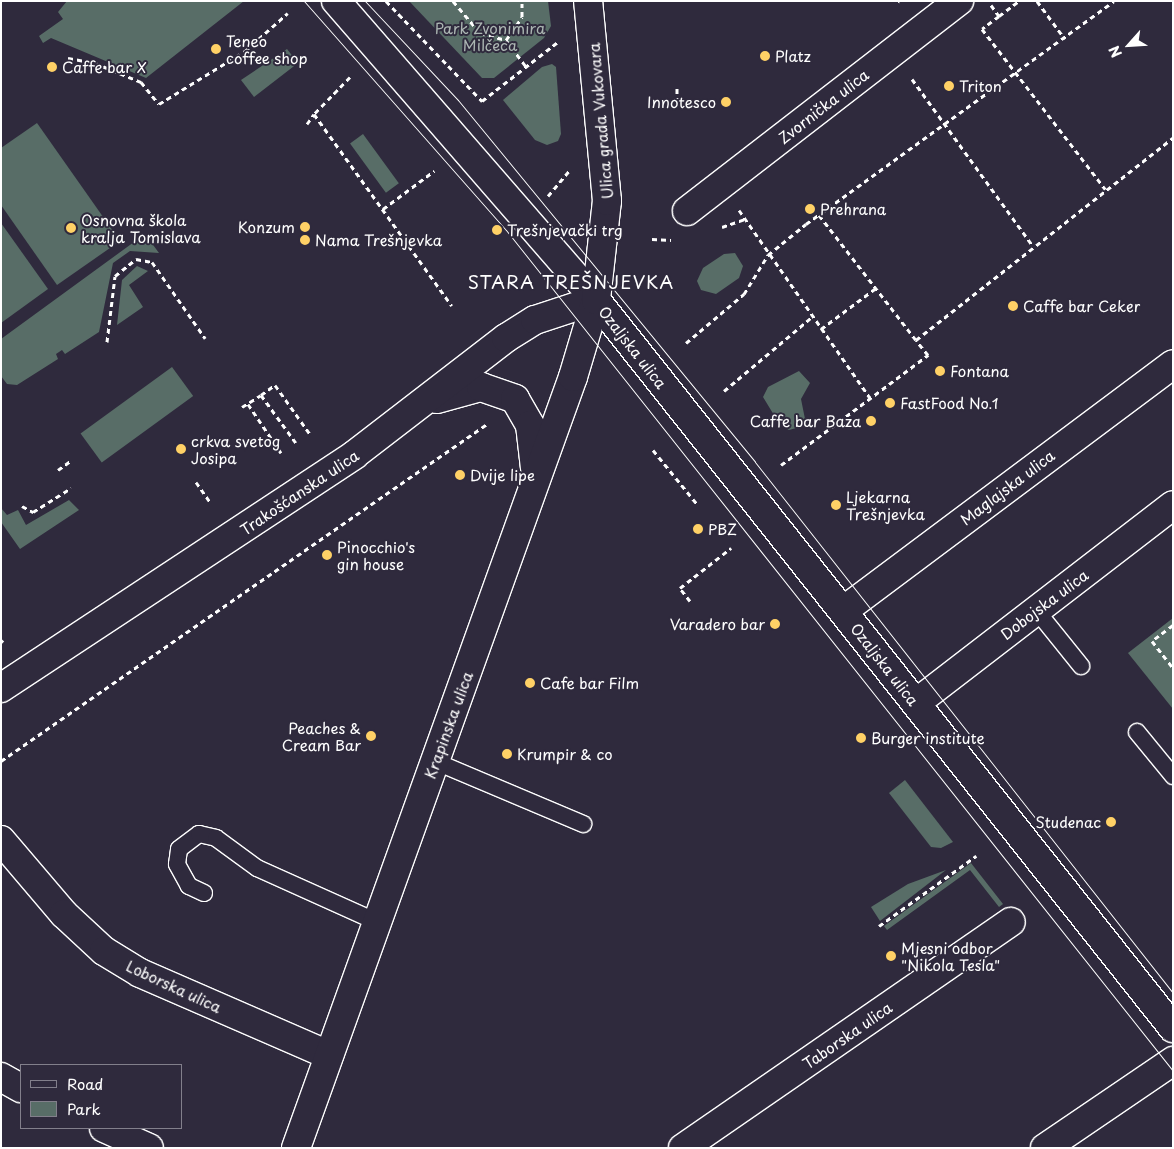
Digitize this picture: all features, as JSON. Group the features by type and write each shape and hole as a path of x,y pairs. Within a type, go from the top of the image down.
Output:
{"street":[{"path":"336,1 596,300"},
{"name":"Ulica grada Vukovara","path":"588,1 607,201 596,300"},
{"name":"Zvornička ulica","path":"686,211 959,1"},
{"name":"Trakošćanska ulica","path":"1,688 422,406 476,359 535,320 596,300"},
{"name":"Krapinska ulica","path":"296,1148 535,480 596,300"},
{"name":"Ozaljska ulica","path":"596,300 1173,1028"},
{"name":"Maglajska ulica","path":"843,611 1173,364"},
{"path":"422,406 481,387 515,399 526,414 534,442 535,480"},
{"name":"Dobojska ulica","path":"916,703 1173,505"},
{"name":"Loborska ulica","path":"1,840 64,914 104,951 140,973 329,1055"},
{"name":"Taborska ulica","path":"683,1148 1011,922"},
{"path":"1045,1148 1173,1061"},
{"path":"1,1077 20,1087"},
{"path":"106,1129 149,1148"}],"lane":[{"path":"1036,610 1081,666"},
{"path":"1137,732 1173,776"},
{"path":"434,761 582,824"},
{"path":"204,893 189,886 177,864 179,849 199,834 216,838 257,868 377,922"}],"path":[{"path":"386,1 482,101 559,41"},
{"path":"453,1 480,33 495,41 506,40 522,17 522,1"},
{"path":"988,1 999,16"},
{"path":"1019,1 982,29 1016,76 1105,189"},
{"path":"1037,1 1065,39"},
{"path":"686,342 744,294 768,255 819,215 1016,76 1114,1"},
{"path":"68,58 95,63 141,82 159,104 245,51 288,13"},
{"path":"506,40 526,67"},
{"path":"306,124 350,77"},
{"path":"913,82 1033,246"},
{"path":"676,102 677,88"},
{"path":"314,114 452,306"},
{"path":"916,340 1105,189 1173,138"},
{"path":"383,209 434,171"},
{"path":"723,183 768,255 870,398"},
{"path":"781,465 928,355 819,215"},
{"path":"107,342 120,268 136,259 155,267 204,338"},
{"path":"821,329 876,288"},
{"path":"724,391 812,317"},
{"path":"242,408 275,385 310,434"},
{"path":"261,395 296,443"},
{"path":"248,404 281,453"},
{"path":"1,761 417,470 493,422"},
{"path":"653,450 697,504"},
{"path":"58,470 72,460"},
{"path":"196,482 210,502"},
{"path":"22,506 33,512 71,488"},
{"path":"690,601 680,588 731,548"},
{"path":"1173,625 1152,641 1173,668"},
{"path":"879,926 976,856"}],"green space":[{"path":"67,1 244,1 146,78 51,38 43,43 39,36 63,19 58,12"},
{"name":"Park Zvonimira Milčeca","path":"409,1 548,1 551,26 544,38 494,78 482,78"},
{"path":"287,49 298,63 254,97 241,80"},
{"path":"552,64 556,67 561,134 558,141 547,145 535,140 503,100 542,67"},
{"path":"37,123 120,241 57,285 1,205 1,148"},
{"path":"363,134 399,183 386,193 350,143"},
{"path":"1,223 48,289 1,323"},
{"path":"145,234 159,253 130,251 113,263 99,332 65,354 62,350 56,354 58,359 17,385 7,384 1,376 1,339"},
{"path":"735,253 743,266 739,278 716,294 701,290 697,281 703,268 724,254"},
{"path":"137,266 148,271 129,285 143,307 117,325 122,280"},
{"path":"172,367 193,396 102,463 81,433"},
{"path":"799,371 810,383 801,399 805,419 800,427 789,430 780,425 763,397 768,387"},
{"path":"69,500 79,510 20,549 1,522 1,508 7,515 18,510 26,525"},
{"path":"1173,618 1173,709 1128,653"},
{"path":"905,780 953,842 941,848 931,847 889,793"},
{"path":"971,863 1003,904 999,907 970,870 887,930 884,926"},
{"path":"946,870 880,921 871,907 908,884"}],"tram line":[{"path":"304,1 506,230 1173,1071"},
{"path":"365,1 458,100 755,462 1173,993"}],"place":[{"name":"Teneo coffee shop","path":"216,49"},
{"name":"Platz","path":"765,56"},
{"name":"Caffe bar X","path":"52,67"},
{"name":"Triton","path":"949,86"},
{"name":"Innotesco","path":"726,102"},
{"name":"Prehrana","path":"810,209"},
{"name":"Konzum","path":"305,227"},
{"name":"Osnovna škola kralja Tomislava","path":"71,228"},
{"name":"Trešnjevački trg","path":"497,230"},
{"name":"Nama Trešnjevka","path":"305,240"},
{"name":"Caffe bar Ceker","path":"1013,306"},
{"name":"Fontana","path":"940,371"},
{"name":"FastFood No.1","path":"890,403"},
{"name":"Caffe bar Baza","path":"871,421"},
{"name":"crkva svetog Josipa","path":"181,449"},
{"name":"Dvije lipe","path":"460,475"},
{"name":"Ljekarna Trešnjevka","path":"836,505"},
{"name":"PBZ","path":"698,529"},
{"name":"Pinocchio's gin house","path":"327,555"},
{"name":"Varadero bar","path":"775,624"},
{"name":"Cafe bar Film","path":"530,683"},
{"name":"Peaches & Cream Bar","path":"371,736"},
{"name":"Burger institute","path":"861,738"},
{"name":"Krumpir & co","path":"507,754"},
{"name":"Studenac","path":"1111,822"},
{"name":"Mjesni odbor \"Nikola Tesla\"","path":"891,956"}],"district":[{"name":"STARA TREŠNJEVKA","path":"571,282"}]}
